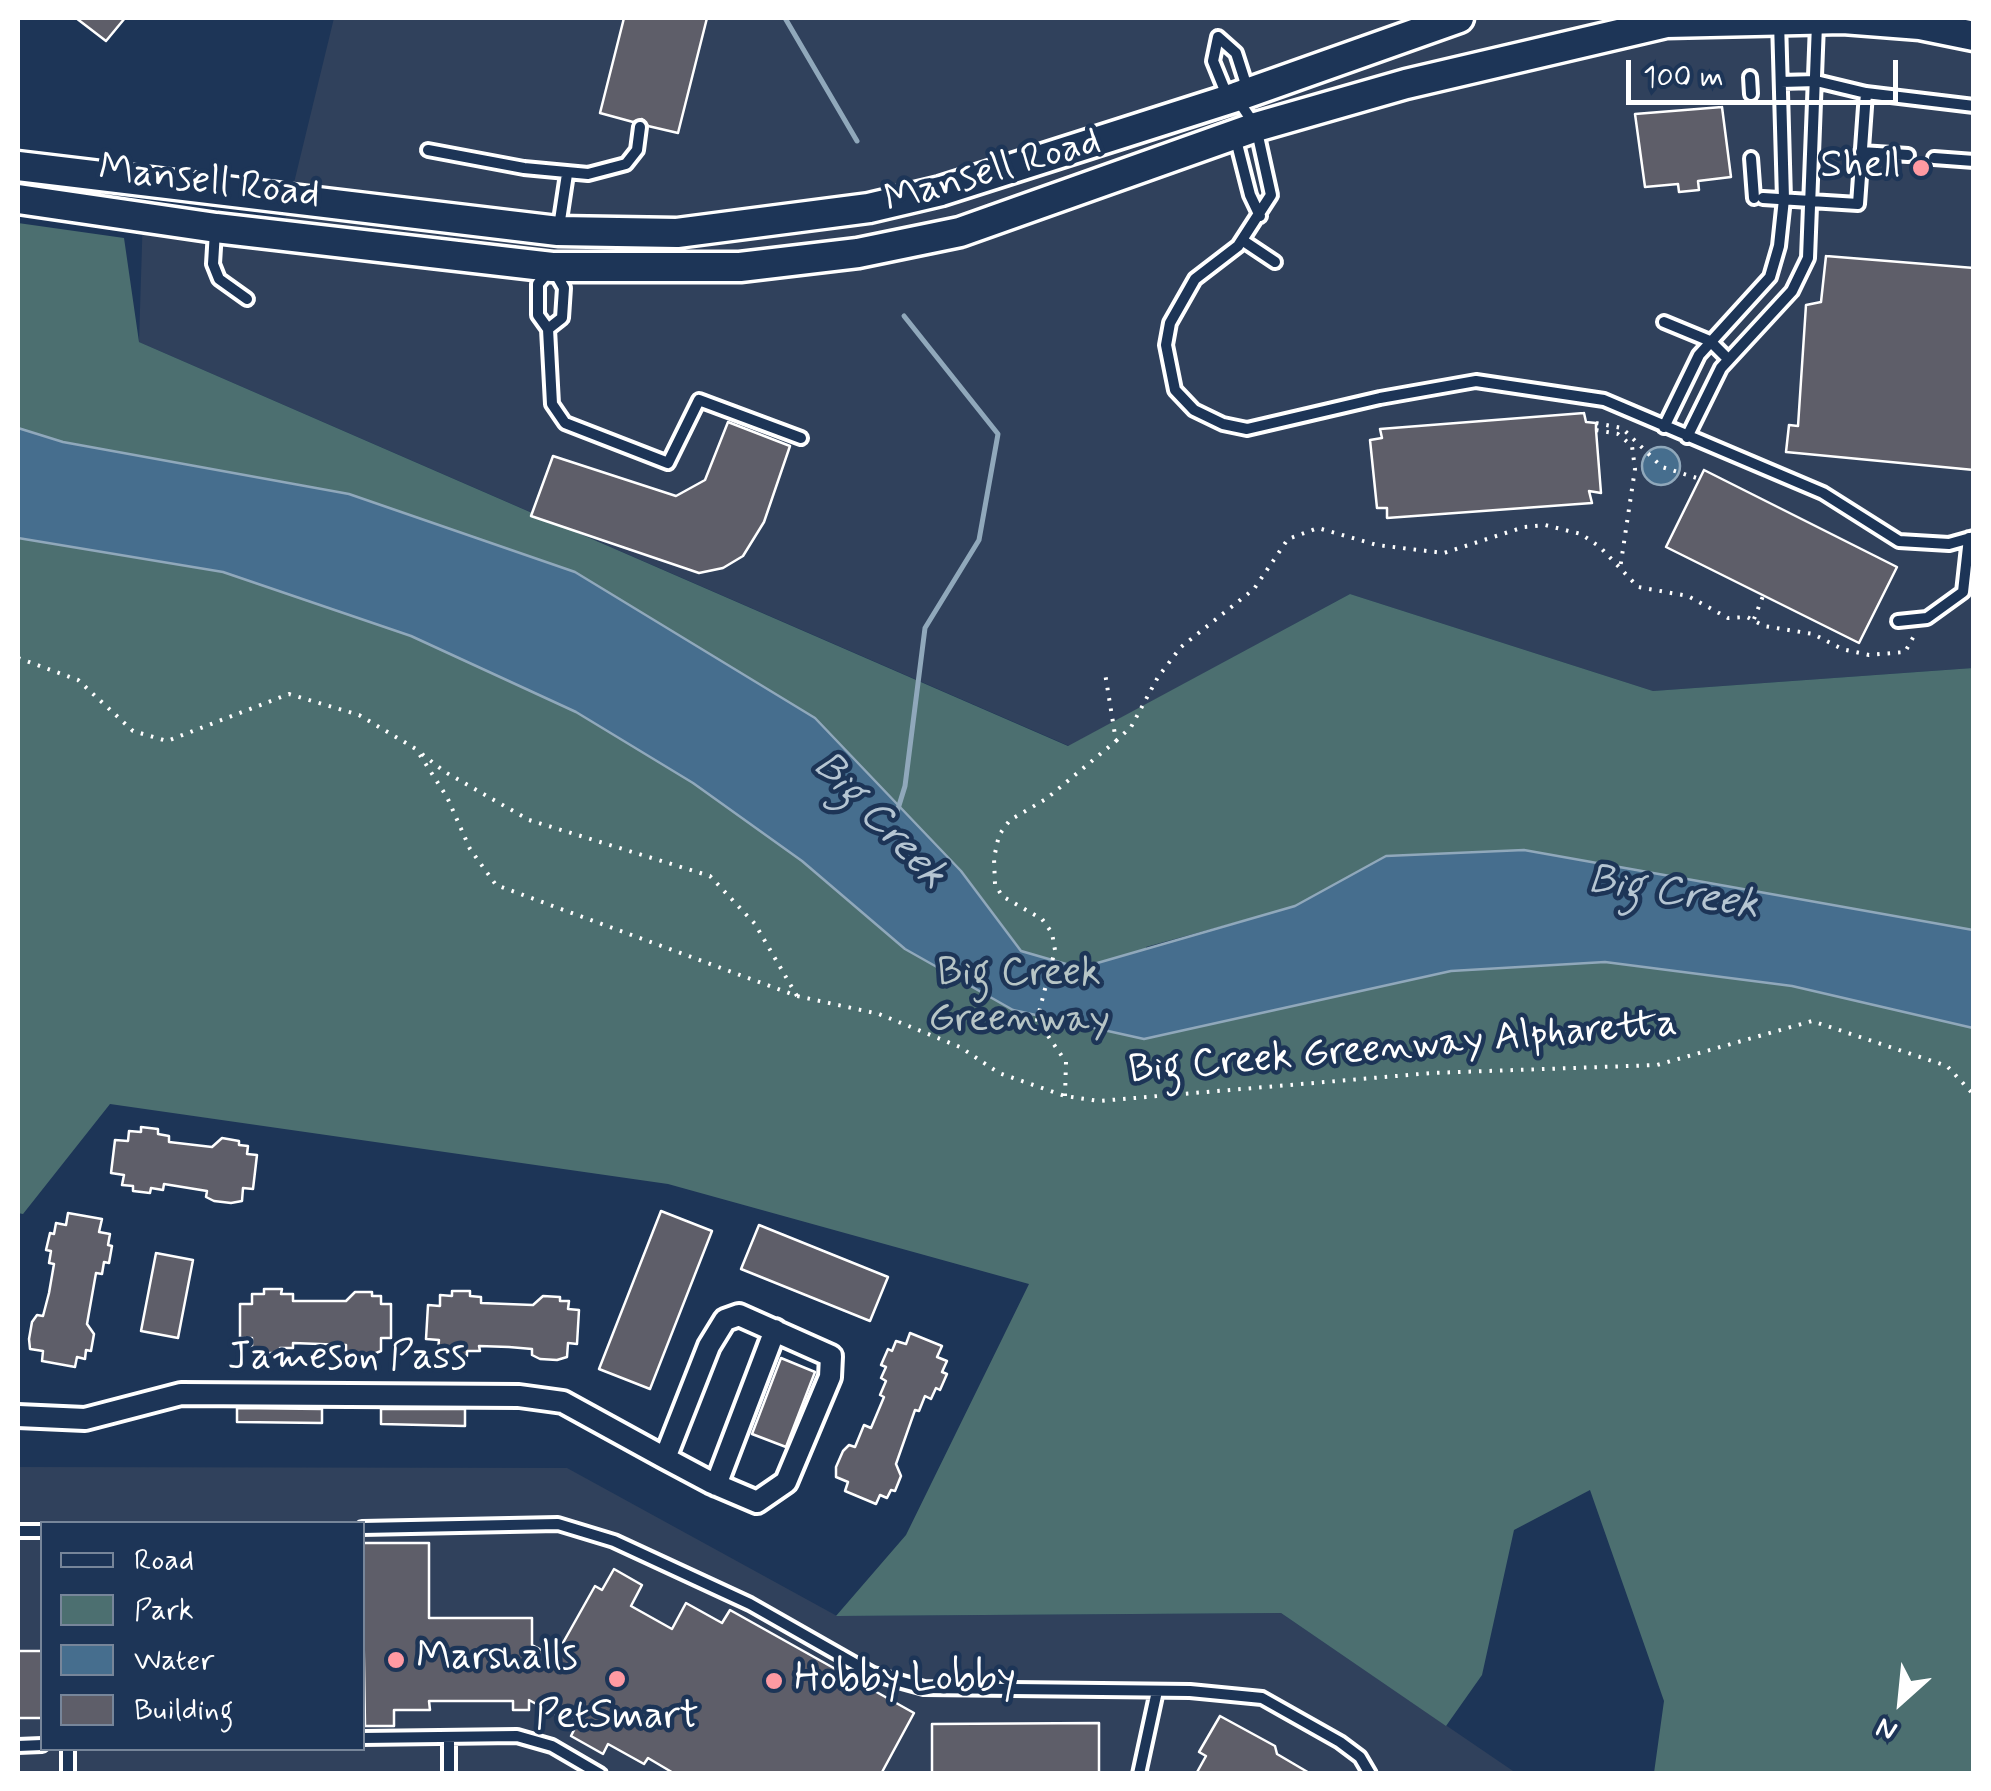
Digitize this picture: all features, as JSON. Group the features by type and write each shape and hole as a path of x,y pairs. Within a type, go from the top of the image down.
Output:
{"main road":[{"name":"Mansell Road","path":"18,199 216,228 552,267 740,267 858,253 960,232 1245,131 1406,84 1666,23 1817,19 1920,24 1974,36"},
{"name":"Mansell Road","path":"18,166 558,231 678,234 869,208 958,186 1236,97 1445,20"},
{"path":"552,267 558,231"}],"street":[{"name":"Jameson Pass","path":"18,1416 84,1419 181,1394 519,1396 564,1402 665,1458 716,1485 757,1502 786,1482 830,1376 830,1356 739,1315 725,1320 709,1346 665,1458"},
{"path":"716,1485 775,1330"}],"lane":[{"path":"1664,427 1710,341 1770,277 1779,246 1784,199 1780,19"},
{"path":"1687,438 1728,358 1792,291 1808,258 1814,202 1817,19"},
{"path":"1236,97 1245,81 1236,53 1218,37 1213,60 1224,88 1236,97 1270,195 1242,240 1195,279 1178,302 1166,345 1175,390 1194,410 1247,430 1380,398 1476,381 1604,400 1823,494 1899,541 1950,544 1971,537 1963,592 1922,618 1898,620"},
{"path":"1750,77 1751,94"},
{"path":"1781,82 1816,82 1900,102 1974,106"},
{"path":"1751,158 1758,198 1858,204 1866,93"},
{"path":"428,150 567,174 588,174 626,164 637,150 640,127"},
{"path":"1245,131 1250,195 1260,216"},
{"path":"1862,152 1903,154 1898,138"},
{"path":"1949,159 1950,142"},
{"path":"1934,158 1974,162"},
{"path":"558,231 567,174"},
{"path":"216,228 213,264 218,279 247,299"},
{"path":"1242,240 1274,262"},
{"path":"548,329 562,318 564,288 552,267 538,284 538,315 548,329 552,404 565,423 668,464 699,400 801,438"},
{"path":"1664,322 1710,341 1728,358"},
{"path":"365,1528 558,1524 614,1540 750,1604 872,1674 924,1688 1157,1691 1262,1698 1340,1742 1360,1757 1370,1774"},
{"path":"1139,1774 1157,1691"},
{"path":"449,1736 449,1774"},
{"path":"365,1738 517,1736 552,1746 600,1774"}],"path":[{"path":"1620,569 1635,469 1632,446 1618,434 1596,426 1622,428 1662,468 1700,479"},
{"path":"1065,1096 1066,1062 1037,1020 1055,950 1048,926 1002,896 995,884 996,846 1010,820 1046,799 1131,727 1158,677 1181,646 1254,589 1280,549 1302,530 1332,529 1378,545 1444,553 1524,526 1545,525 1580,534 1638,586 1670,590 1714,613 1754,619 1868,655 1905,652 1922,618"},
{"path":"1754,619 1763,596"},
{"name":"Big Creek Greenway Alpharetta","path":"18,658 78,680 133,731 166,741 289,694 359,715 416,749 447,797 470,849 496,885 797,996 879,1014 960,1048 1000,1073 1065,1096 1099,1101 1432,1073 1656,1065 1812,1020 1947,1066 1974,1095"},
{"path":"1105,673 1116,740"},
{"path":"416,749 445,772 528,820 710,876 755,924 797,996"}],"shaded area":[{"path":"334,18 1973,18 1973,668 1653,691 1350,594 1069,746 139,342 143,213 284,224"},
{"path":"18,1467 567,1468 837,1616 1281,1613 1516,1773 18,1774"}],"green space":[{"name":"Big Creek Greenway","path":"18,223 124,238 139,342 1068,746 1350,594 1653,691 1973,668 1973,930 1524,850 1386,856 1295,906 1146,947 1145,1039 1451,971 1605,962 1792,986 1973,1028 1973,1773 1654,1773 1664,1701 1590,1490 1514,1530 1482,1675 1446,1726 1281,1613 836,1616 906,1535 1029,1284 668,1184 110,1104 23,1214 18,1213 18,538 223,572 411,636 576,712 693,783 802,861 904,948 940,850 63,442 18,428"}],"water":[{"name":"Big Creek","path":"18,428 63,442 349,494 575,572 815,718 961,871 1021,951 1080,968 1295,906 1386,856 1524,850 1973,930 1973,1028 1792,986 1605,962 1451,971 1144,1039 1013,1010 905,949 802,861 693,783 576,712 411,636 223,572 18,538"},
{"path":"1661,447 1675,452 1680,466 1675,480 1661,485 1647,480 1642,466 1647,452"}],"building":[{"path":"76,18 125,18 106,41"},
{"path":"624,18 707,18 678,133 648,126 642,119 633,122 600,113"},
{"path":"1722,107 1731,177 1698,181 1699,190 1679,192 1678,184 1645,187 1635,114"},
{"path":"1826,256 1974,268 1974,470 1786,452 1789,425 1798,426 1806,305 1821,302"},
{"path":"1584,413 1586,422 1596,423 1601,493 1589,491 1592,503 1387,518 1387,508 1377,508 1370,440 1382,438 1380,429"},
{"path":"728,422 790,446 764,522 743,556 723,568 699,573 531,516 553,456 676,496 705,480"},
{"path":"1704,470 1897,567 1859,643 1666,547"},
{"path":"141,1127 158,1129 158,1134 169,1136 169,1142 212,1147 222,1138 239,1141 239,1145 248,1146 247,1154 257,1155 253,1189 243,1188 242,1201 231,1203 206,1197 207,1191 164,1184 163,1190 151,1188 150,1193 122,1185 124,1175 111,1173 115,1140 128,1141 129,1131 141,1132"},
{"path":"661,1211 712,1231 650,1389 599,1369"},
{"path":"68,1213 102,1219 99,1232 110,1234 108,1245 112,1246 109,1263 104,1262 102,1274 96,1273 87,1324 94,1334 91,1351 86,1350 85,1359 77,1357 75,1367 42,1361 43,1351 30,1349 29,1339 32,1322 37,1315 43,1316 49,1293 54,1264 49,1263 51,1251 46,1250 50,1233 54,1234 56,1223 66,1225"},
{"path":"759,1225 888,1277 870,1321 741,1269"},
{"path":"156,1253 193,1260 178,1338 141,1331"},
{"path":"264,1289 282,1289 281,1294 293,1294 293,1301 346,1301 355,1292 372,1292 372,1296 381,1296 381,1304 391,1304 391,1338 381,1338 381,1351 371,1355 353,1355 346,1351 346,1345 293,1343 293,1348 280,1348 280,1353 263,1353 263,1348 252,1348 252,1338 240,1338 240,1304 252,1304 252,1294 264,1294"},
{"path":"452,1291 470,1291 470,1296 481,1297 481,1303 533,1305 543,1296 560,1297 560,1301 569,1301 568,1309 579,1310 577,1344 568,1343 567,1357 557,1360 540,1359 532,1355 532,1349 509,1347 479,1346 480,1351 467,1351 467,1356 449,1355 449,1350 438,1350 439,1340 426,1339 428,1305 440,1306 440,1295 452,1296"},
{"path":"910,1333 942,1346 937,1357 947,1361 942,1372 947,1374 940,1390 936,1388 931,1399 925,1396 919,1411 915,1410 896,1464 901,1476 895,1491 891,1490 887,1498 880,1495 876,1504 845,1491 848,1482 836,1477 836,1467 843,1451 849,1445 855,1447 864,1425 871,1428 884,1397 880,1395 886,1381 881,1378 886,1367 881,1365 888,1349 892,1351 896,1341 906,1344"},
{"path":"781,1358 815,1372 786,1447 752,1434"},
{"path":"237,1408 322,1409 322,1423 237,1422"},
{"path":"381,1409 465,1409 465,1426 381,1424"},
{"path":"365,1543 429,1543 429,1618 532,1618 532,1645 555,1657 595,1586 602,1590 614,1569 642,1585 631,1606 672,1629 686,1603 722,1623 730,1610 914,1713 881,1774 675,1774 648,1758 644,1764 608,1744 603,1754 571,1736 576,1726 529,1700 529,1710 513,1710 513,1701 429,1701 430,1710 394,1710 394,1726 365,1726"},
{"path":"18,1651 40,1651 40,1718 18,1718"},
{"path":"1220,1716 1275,1746 1277,1754 1311,1774 1196,1774 1206,1756 1199,1752"},
{"path":"1099,1723 1099,1774 932,1774 932,1724"}],"waterway":[{"path":"785,18 857,141"},
{"name":"Big Creek","path":"897,812 905,786 925,628 979,540 998,434 904,316"}],"place":[{"name":"Shell","path":"1921,168"},
{"name":"Marshalls","path":"396,1660"},
{"name":"PetSmart","path":"617,1679"},
{"name":"Hobby Lobby","path":"774,1681"}]}
